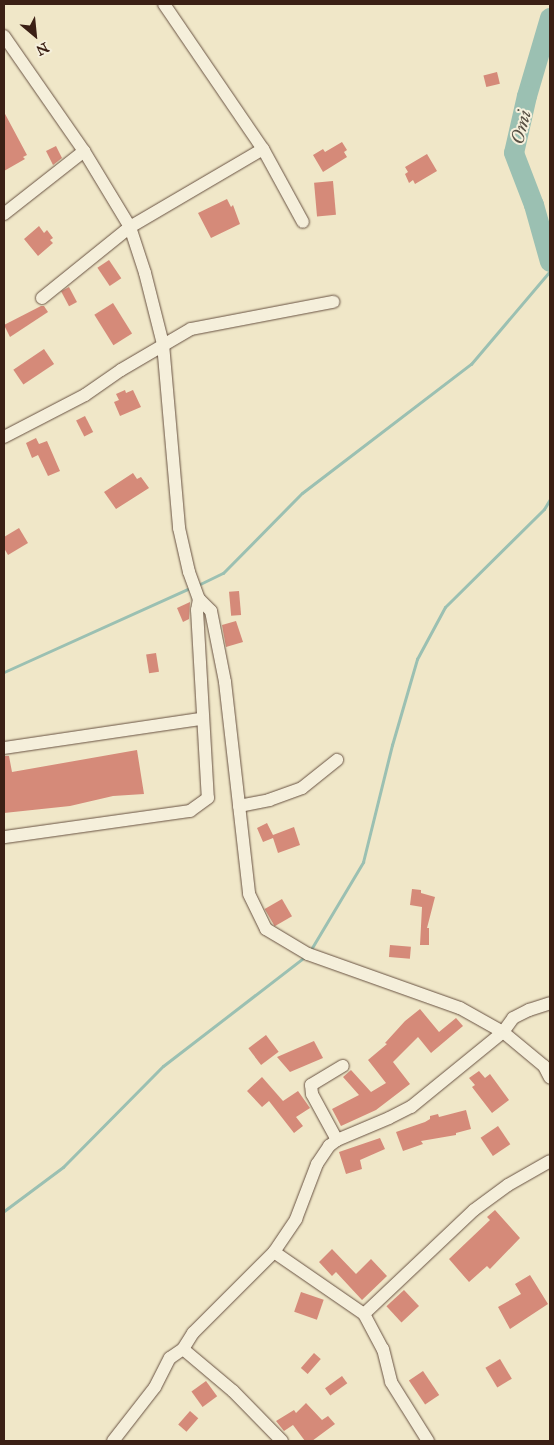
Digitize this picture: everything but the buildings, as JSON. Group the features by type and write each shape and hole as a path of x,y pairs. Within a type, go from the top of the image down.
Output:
{"street":[{"path":"164,4 263,149 303,222"},
{"path":"4,36 84,151 130,227 145,273 163,344 179,528 189,572 197,594 211,611 214,621 225,682 248,894 266,929 308,954 460,1008 503,1032 544,1066 550,1078"},
{"path":"42,298 130,227 263,149"},
{"path":"4,214 84,151"},
{"path":"4,437 85,395 163,344 192,329 333,302"},
{"path":"4,837 190,811 208,798 201,719 197,594"},
{"path":"4,748 201,719"},
{"path":"239,806 269,800 302,788 337,760"},
{"path":"113,1441 155,1387 170,1358 183,1349 193,1333 274,1252 296,1218 322,1154 337,1140 411,1107 503,1032 513,1018 550,1003"},
{"path":"337,1140 312,1094 312,1085 343,1066"},
{"path":"364,1314 474,1210 508,1185 550,1161"},
{"path":"274,1252 364,1314 383,1349 391,1382 428,1441"},
{"path":"183,1349 233,1391 282,1441"}],"waterway":[{"name":"Omi","path":"550,18 527,96 514,153 534,205 550,262"},
{"path":"198,585 223,573 302,493 471,364 550,271"},
{"path":"310,951 363,862 392,745 417,659 445,607 544,509 550,499"},
{"path":"4,672 192,587"},
{"path":"4,1211 63,1167 163,1066 306,956"}]}
